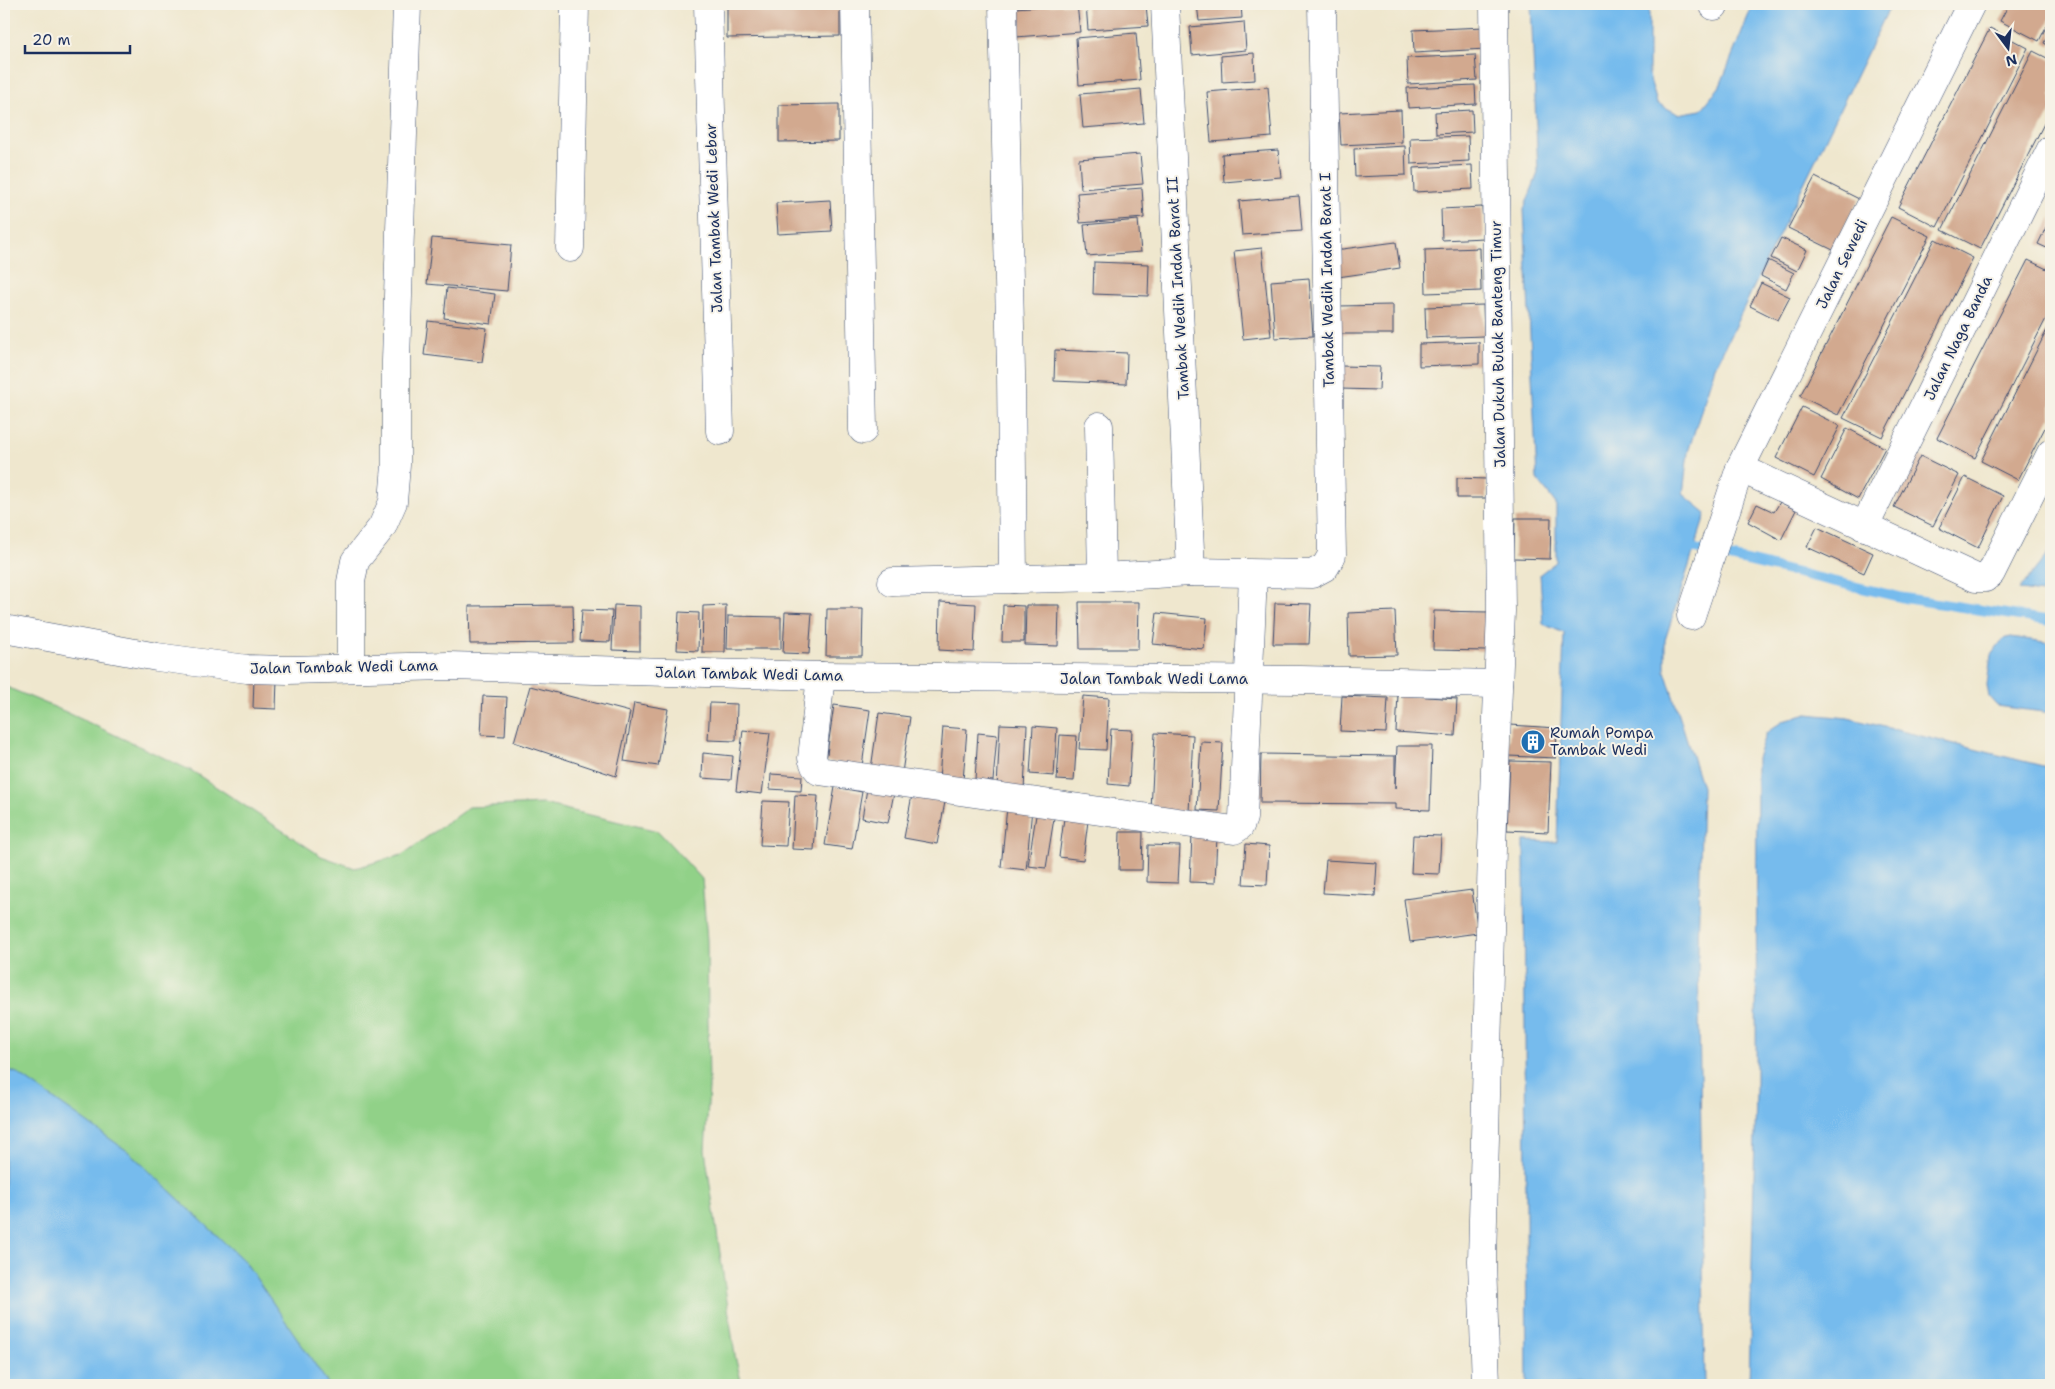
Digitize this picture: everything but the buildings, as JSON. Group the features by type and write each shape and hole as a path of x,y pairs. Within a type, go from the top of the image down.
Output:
{"street":[{"path":"351,668 351,582 355,561 382,527 393,502 396,465 396,361 408,4"},
{"path":"570,248 575,4"},
{"name":"Jalan Tambak Wedi Lebar","path":"708,4 720,432"},
{"path":"855,4 863,430"},
{"path":"1003,4 1011,372 1013,579"},
{"name":"Tambak Wedih Indah Barat II","path":"1164,4 1191,572"},
{"name":"Tambak Wedih Indah Barat I","path":"1253,574 1312,574 1325,567 1332,555 1322,4"},
{"name":"Jalan Dukuh Bulak Banteng Timur","path":"1486,1385 1483,1251 1492,848 1501,611 1494,4"},
{"name":"Jalan Sewedi","path":"1691,616 1740,468 1971,4"},
{"name":"Jalan Naga Banda","path":"1864,527 2051,149"},
{"path":"1099,426 1102,577"},
{"path":"1740,468 1976,578 1985,578 1991,573 2051,453"},
{"path":"821,676 812,758 819,771 1234,830 1240,826 1243,818 1253,574 1191,572 1102,577 892,582"},
{"name":"Jalan Tambak Wedi Lama","path":"4,629 213,666 288,670 448,666 821,676 1498,684"}],"green space":[{"path":"4,686 66,712 192,771 321,856 355,868 402,855 469,807 543,804 658,831 702,879 707,940 709,1088 705,1150 735,1356 742,1385 329,1385 245,1262 130,1153 17,1073 4,1069"}],"water":[{"path":"1531,4 1649,4 1649,76 1657,103 1678,114 1701,110 1720,86 1753,4 1891,4 1715,367 1688,452 1683,494 1706,513 1665,640 1665,671 1702,787 1698,950 1705,1385 1527,1385 1524,841 1557,842 1564,633 1543,624 1540,574 1556,562 1556,504 1537,479 1524,209 1538,173"},
{"path":"2051,550 2051,594 2019,590"},
{"path":"2011,637 2051,643 2051,713 1997,706 1989,697 1987,685 1991,655 2003,639"},
{"path":"1807,714 1848,718 2051,768 2051,1385 1749,1385 1756,1093 1757,758 1766,733 1783,721"},
{"path":"4,1069 17,1073 130,1153 245,1262 329,1385 4,1385"}],"waterway":[{"path":"1683,546 1904,598 2051,621"}],"place":[{"name":"Rumah Pompa Tambak Wedi","path":"1533,742"}]}
